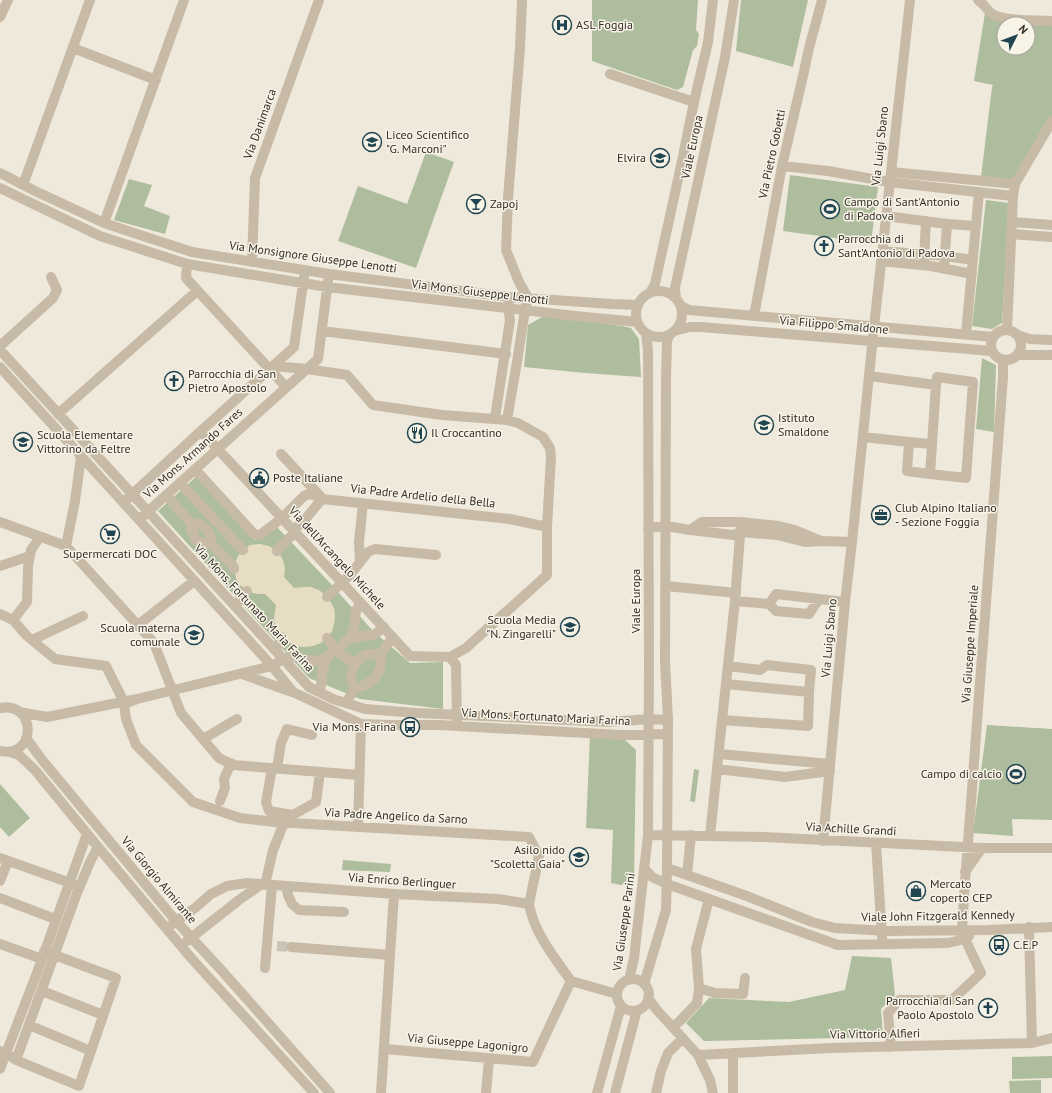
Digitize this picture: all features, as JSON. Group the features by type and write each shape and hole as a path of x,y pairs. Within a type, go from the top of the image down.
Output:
{"street":[{"path":"0,17 8,0"},
{"path":"23,185 90,0"},
{"path":"104,223 184,0"},
{"name":"Via Danimarca","path":"252,262 255,178 319,0"},
{"path":"507,420 528,298 506,250 508,198 520,48 522,0"},
{"name":"Viale Europa","path":"650,293 655,284 708,42 713,0"},
{"name":"Viale Europa","path":"678,302 675,288 725,57 734,0"},
{"name":"Via Pietro Gobetti","path":"754,316 782,166 804,76 808,48 822,0"},
{"name":"Via Luigi Sbano","path":"823,841 844,602 852,542 872,341 910,0"},
{"path":"978,0 991,13 1002,18 1052,21"},
{"path":"72,48 156,80"},
{"path":"610,74 694,102"},
{"path":"1007,330 1013,196 1015,184 1052,121"},
{"path":"782,166 890,177 1015,184"},
{"name":"Via Monsignore Giuseppe Lenotti","path":"0,174 104,223 192,252 329,274 510,297 638,305"},
{"path":"890,177 979,192 1013,196"},
{"name":"Via Mons. Giuseppe Lenotti","path":"0,188 100,236 187,264 327,287 638,322"},
{"path":"966,334 979,192"},
{"path":"886,216 947,224 976,226"},
{"path":"924,266 926,221"},
{"path":"1012,222 1052,225"},
{"path":"944,269 947,224"},
{"path":"1011,234 1052,237"},
{"path":"882,251 945,256 973,260"},
{"path":"881,261 972,274"},
{"path":"187,264 186,278 271,368 286,387"},
{"name":"Via Mons. Armando Fares","path":"123,503 294,347 305,270"},
{"name":"Via Mons. Armando Fares","path":"139,520 318,359 329,274"},
{"path":"0,346 53,298 57,290 51,277"},
{"path":"58,414 197,291"},
{"path":"660,291 669,293 678,302 682,315 680,324 672,332 666,336 658,337 646,333 642,329 638,322 636,312 643,297 650,293 660,291"},
{"path":"495,418 510,320 508,308 510,297"},
{"name":"Via Filippo Smaldone","path":"678,302 690,310 993,337"},
{"name":"Via Filippo Smaldone","path":"672,332 690,327 701,327 992,351"},
{"path":"1052,340 1030,339 1007,330 996,334 993,337 991,346 994,355 1003,360 1013,358 1017,355 1052,355"},
{"path":"322,331 505,357 517,362"},
{"path":"644,984 666,910 668,720 666,661 667,341 672,332"},
{"name":"Viale Europa","path":"644,868 648,835 649,734 648,350 646,333"},
{"path":"1017,335 1020,345 1017,355"},
{"name":"Via Mons. Fortunato Maria Farina","path":"0,350 309,687 333,699 365,709 454,715 609,722 649,719 668,720"},
{"name":"Via Giuseppe Imperiale","path":"964,935 967,847 1003,384 1003,360"},
{"name":"Via Mons. Fortunato Maria Farina","path":"0,367 272,666 293,692 361,724 454,726 621,734 667,734"},
{"path":"271,368 306,369 347,375 373,405 442,415 495,418 518,423 543,437 550,448 551,457 547,527 547,575 466,648 450,657 456,665 454,726"},
{"path":"869,376 936,385"},
{"path":"909,442 907,471 930,474 966,478 973,382 937,377 930,474"},
{"name":"Via dell'Arcangelo Michele","path":"201,431 410,656 450,657"},
{"path":"863,437 932,444"},
{"path":"277,551 322,499 281,454"},
{"path":"66,546 75,501 81,457"},
{"path":"195,470 254,534 260,535 282,518"},
{"path":"180,483 242,550"},
{"name":"Via Padre Ardelio della Bella","path":"282,518 304,496 309,494 322,499 510,519 547,527"},
{"path":"166,495 191,523 191,529 196,540 211,544 234,567 234,569"},
{"path":"360,562 359,542 363,503"},
{"path":"207,528 214,520"},
{"path":"0,522 66,546 154,643 181,713 219,758 233,765 359,775"},
{"path":"191,523 201,524 207,528 212,539 211,544"},
{"path":"648,528 666,526 733,535 741,527"},
{"path":"741,527 806,542 852,542"},
{"path":"710,836 741,527"},
{"path":"13,620 27,602 28,567 31,550 40,537"},
{"path":"184,551 196,540"},
{"path":"327,597 342,583 368,552 375,549 436,555"},
{"path":"0,566 30,556"},
{"path":"138,625 194,581"},
{"path":"666,586 769,604 776,611 809,614 819,599"},
{"path":"235,606 247,591"},
{"path":"769,604 776,594 844,602"},
{"path":"0,708 12,708 18,712 47,717 137,700 242,674 272,666 283,659 293,656 306,660 317,661 327,657 349,639 354,629 356,610 361,603"},
{"path":"0,614 13,620 27,636 55,659 106,666 124,702"},
{"path":"32,640 83,616"},
{"path":"349,639 374,635 384,627"},
{"path":"274,649 278,646 282,637"},
{"path":"346,703 354,688 363,686 375,678 380,670 380,655 393,637"},
{"path":"327,638 336,650 354,664"},
{"path":"354,688 350,677 354,664 361,658 370,654 380,655"},
{"path":"320,692 322,669 327,657"},
{"path":"722,720 808,726 811,670 767,665 760,670 728,666"},
{"path":"242,674 293,692"},
{"path":"726,684 809,692"},
{"name":"Via Padre Angelico da Sarno","path":"137,700 124,704 126,719 136,745 193,802 240,818 358,827 530,837 539,856 529,904 530,911 537,932 571,981"},
{"name":"Via Giorgio Almirante","path":"18,712 25,719 27,734 43,761 191,938 181,946"},
{"path":"5,751 17,749 22,745 27,734 47,717"},
{"path":"203,739 237,719"},
{"path":"358,827 361,724"},
{"path":"312,735 287,729 281,743 268,792 266,802 269,811 293,815 316,802 320,772"},
{"path":"5,751 19,755 35,770 181,946 314,1093"},
{"path":"718,754 767,758 830,768"},
{"path":"765,774 767,758"},
{"path":"220,801 225,788 224,779 230,763"},
{"path":"717,769 785,777 830,768"},
{"path":"265,968 272,945 266,885 273,850 284,822"},
{"path":"0,1069 3,1052 43,955 87,834"},
{"name":"Via Achille Grandi","path":"648,835 764,837 982,848 1052,848"},
{"path":"687,875 691,836"},
{"path":"876,843 882,944"},
{"path":"16,1060 80,886 98,847"},
{"path":"966,872 982,848"},
{"path":"0,881 4,860 80,886"},
{"name":"Viale John Fitzgerald Kennedy","path":"644,868 652,877 667,884 838,945 948,943 976,930 1052,927"},
{"name":"Via Giuseppe Parini","path":"629,980 634,958 644,868"},
{"name":"Viale John Fitzgerald Kennedy","path":"667,868 812,922 835,928 964,935"},
{"name":"Via Enrico Berlinguer","path":"167,929 211,894 227,886 247,882 266,885 394,894 498,899 529,904"},
{"path":"266,885 239,900 191,938 330,1093"},
{"path":"286,886 292,904 299,910 344,912"},
{"path":"381,1093 394,894"},
{"path":"0,898 55,919"},
{"path":"673,1027 696,1003 699,988 696,949 709,899"},
{"path":"1029,927 1032,1043"},
{"path":"891,1047 888,1013 899,1000 952,1000 981,973 964,935"},
{"path":"0,944 43,955 55,955 116,978 79,1086 16,1060 3,1052"},
{"path":"291,947 390,955"},
{"path":"699,988 715,993 743,994 745,978"},
{"path":"597,1093 621,1006 617,994 618,989 624,982 629,980 638,980 644,984 648,990 648,998 646,1003 640,1009 615,1093"},
{"path":"571,981 617,994"},
{"name":"Via Giuseppe Lagonigro","path":"385,1049 533,1062 571,981"},
{"path":"42,990 103,1015"},
{"path":"648,998 698,1055 710,1080 713,1093"},
{"path":"621,1006 628,1010 656,1008"},
{"path":"29,1026 91,1051"},
{"path":"656,1093 661,1071 668,1053 683,1038"},
{"name":"Via Vittorio Alfieri","path":"698,1055 830,1048 1032,1043 1052,1038"},
{"path":"733,1053 733,1093"},
{"path":"486,1093 489,1059"}],"green space":[{"path":"592,0 698,0 696,30 699,34 697,46 693,50 683,87 677,90 592,61"},
{"path":"741,0 808,0 793,67 736,51"},
{"path":"986,7 991,13 1014,16 996,16 996,56 1036,56 1036,19 1052,21 1052,121 1015,184 981,177 993,85 974,81"},
{"path":"426,152 454,162 416,268 338,241 358,186 407,204"},
{"name":"Campo di Sant'Antonio di Padova","path":"790,175 878,187 871,243 783,231"},
{"path":"129,179 152,185 144,206 170,216 165,234 114,220"},
{"path":"986,200 1009,203 1002,323 992,329 972,326"},
{"path":"544,316 631,328 639,339 641,377 524,367 528,325"},
{"path":"982,358 996,365 994,432 976,429"},
{"path":"198,475 255,540 276,526 373,631 410,663 443,662 443,709 360,699 309,678 158,511"},
{"name":"Campo di calcio","path":"987,725 1052,729 1052,820 1012,819 1013,836 973,833"},
{"path":"590,735 622,737 636,750 634,881 621,885 611,883 613,830 586,828"},
{"path":"694,769 699,770 695,802 690,801"},
{"path":"0,784 30,818 9,837 0,827"},
{"path":"343,860 391,864 390,872 342,870"},
{"path":"852,956 891,958 895,995 881,1009 883,1037 704,1041 686,1023 709,998 789,1002 845,990"},
{"path":"1052,1056 1052,1078 1012,1079 1012,1057"},
{"path":"1041,1080 1041,1093 1010,1093 1009,1081"}],"shaded area":[{"path":"260,544 269,546 277,551 281,556 285,570 284,577 294,588 311,587 319,590 330,601 334,608 334,624 332,631 321,643 313,646 296,646 281,637 275,625 274,618 276,605 265,594 247,591 240,585 236,578 234,569 235,562 243,550 250,545"}],"tunnel":[{"path":"277,946 291,947"}],"place":[{"name":"ASL Foggia","path":"562,25"},
{"name":"Liceo Scientifico \"G. Marconi\"","path":"372,142"},
{"name":"Elvira","path":"660,158"},
{"name":"Zapoj","path":"476,204"},
{"name":"Campo di Sant'Antonio di Padova","path":"830,209"},
{"name":"Parrocchia di Sant'Antonio di Padova","path":"824,246"},
{"name":"Parrocchia di San Pietro Apostolo","path":"174,381"},
{"name":"Istituto Smaldone","path":"764,425"},
{"name":"Il Croccantino","path":"417,433"},
{"name":"Scuola Elementare Vittorino da Feltre","path":"23,442"},
{"name":"Poste Italiane","path":"259,478"},
{"name":"Club Alpino Italiano - Sezione Foggia","path":"881,515"},
{"name":"Supermercati DOC","path":"110,534"},
{"name":"Scuola Media \"N. Zingarelli\"","path":"570,627"},
{"name":"Scuola materna comunale","path":"194,635"},
{"name":"Via Mons. Farina","path":"410,727"},
{"name":"Campo di calcio","path":"1016,774"},
{"name":"Asilo nido \"Scoletta Gaia\"","path":"579,857"},
{"name":"Mercato coperto CEP","path":"916,891"},
{"name":"C.E.P","path":"999,945"},
{"name":"Parrocchia di San Paolo Apostolo","path":"988,1008"}]}
